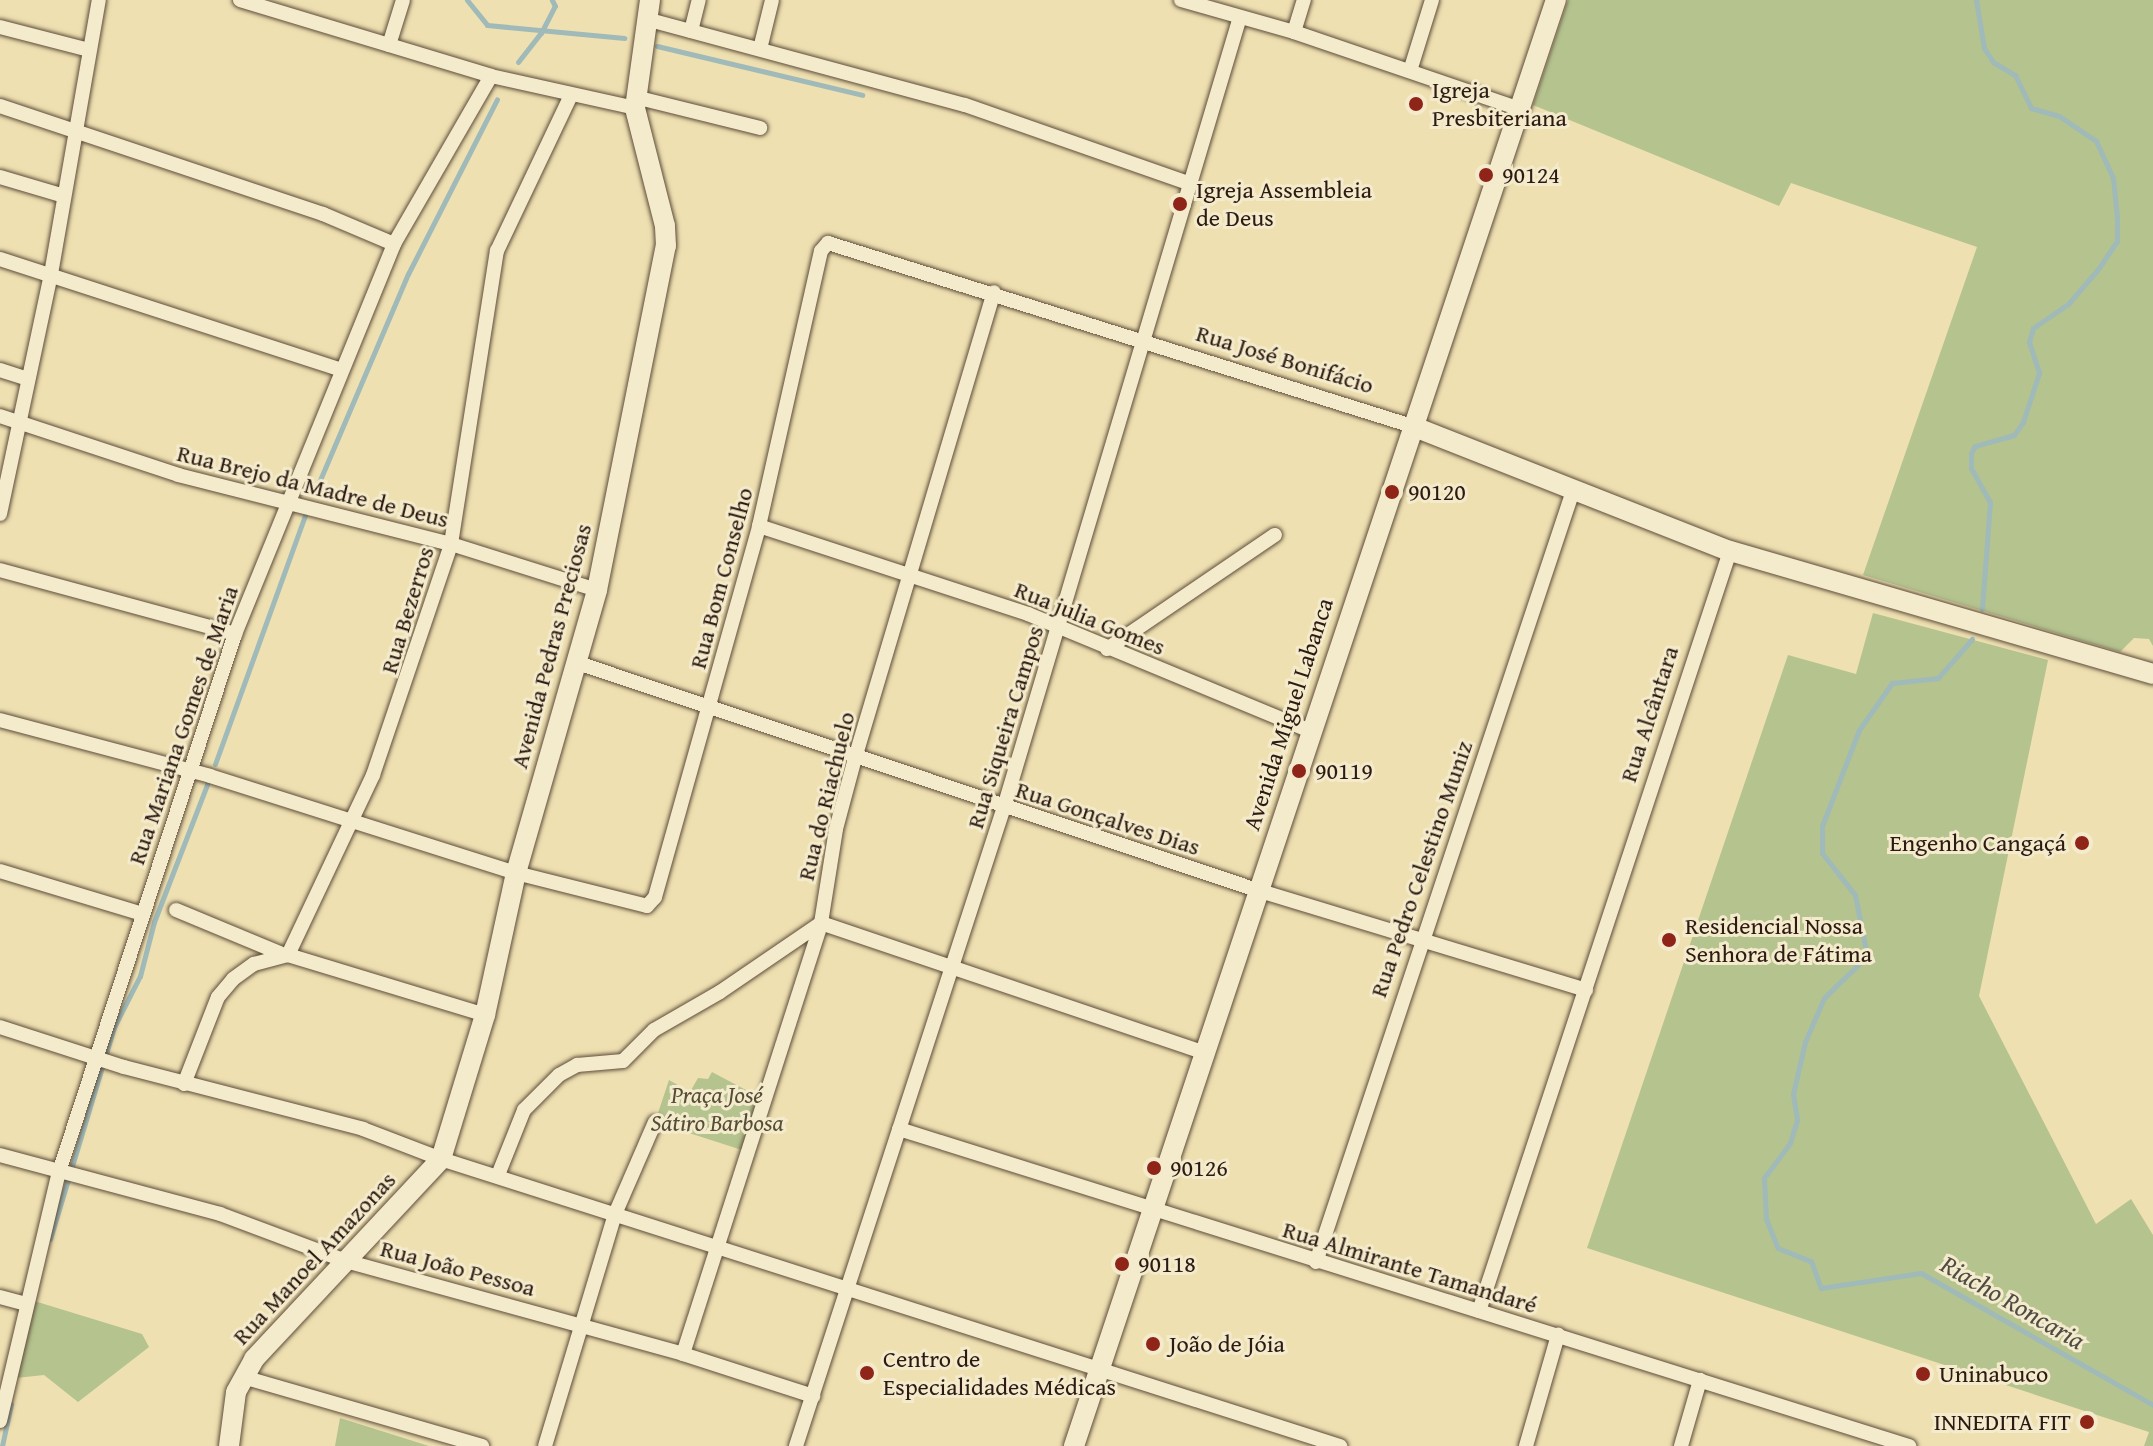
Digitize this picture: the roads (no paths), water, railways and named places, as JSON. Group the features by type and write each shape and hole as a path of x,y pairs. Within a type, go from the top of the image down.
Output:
{"main road":[{"name":"Avenida Miguel Labanca","path":"1074,1446 1556,0"},
{"name":"Avenida Pedras Preciosas","path":"441,1159 485,1015 516,873 597,590 666,246 635,102 648,10"},
{"name":"Rua José Bonifácio","path":"1412,426 1730,551"},
{"path":"1730,551 2147,668"},
{"name":"Rua Manoel Amazonas","path":"229,1446 243,1377 441,1159"}],"street":[{"path":"0,514 3,485 51,274 99,0"},
{"path":"240,0 491,76 571,95 635,102 760,128"},
{"path":"389,45 403,0"},
{"path":"691,31 699,0"},
{"path":"760,49 772,0"},
{"path":"1181,0 1294,32 1520,109"},
{"path":"1294,32 1304,0"},
{"path":"1410,71 1432,0"},
{"path":"648,10 691,31 965,105 1190,184"},
{"name":"Rua Siqueira Campos","path":"796,1446 1004,807 1240,17"},
{"path":"0,27 89,50"},
{"name":"Rua Mariana Gomes de Maria","path":"0,1421 61,1172 100,1060 142,914 235,634 286,500 394,244 491,76"},
{"name":"Rua Bezerros","path":"284,954 352,819 405,690 451,544 497,251 571,95"},
{"path":"0,106 323,214 394,244"},
{"path":"0,177 64,196"},
{"name":"Rua José Bonifácio","path":"821,251 832,242 1412,426"},
{"name":"Rua Bom Conselho","path":"516,873 642,907 655,897 759,526 821,251"},
{"path":"0,259 341,370"},
{"name":"Rua do Riachuelo","path":"683,1354 821,923 836,829 855,758 994,292"},
{"path":"0,370 28,379"},
{"name":"Rua Brejo da Madre de Deus","path":"0,416 178,475 451,544 597,590"},
{"name":"Rua Pedro Celestino Muniz","path":"1316,1262 1420,938 1573,491"},
{"name":"Rua julia Gomes","path":"759,526 1058,627 1310,731"},
{"path":"1107,649 1275,535"},
{"name":"Rua Alcântara","path":"1479,1311 1730,551"},
{"path":"0,570 235,634"},
{"name":"Rua Gonçalves Dias","path":"575,662 1257,890 1586,990"},
{"path":"0,720 189,770 516,873"},
{"path":"0,871 142,914"},
{"path":"176,910 284,954 485,1015"},
{"path":"498,1175 524,1110 559,1075 577,1065 623,1061 654,1030 720,992 821,923 1203,1052"},
{"path":"184,1084 218,997 233,979 284,954"},
{"path":"0,1027 184,1084 363,1129 441,1159 716,1244 1340,1446"},
{"path":"545,1446 615,1214 655,1122"},
{"name":"Rua Almirante Tamandaré","path":"899,1129 1151,1211 1700,1380 1858,1439 1909,1446"},
{"name":"Rua João Pessoa","path":"0,1155 220,1214 346,1261 683,1354 813,1396"},
{"path":"0,1297 27,1304"},
{"path":"1526,1446 1558,1335"},
{"path":"243,1377 482,1446"},
{"path":"1681,1446 1700,1380"}],"waterway":[{"path":"467,0 487,25 624,38"},
{"path":"518,62 541,33 555,6 552,0"},
{"name":"Riacho Roncaria","path":"1976,0 1984,48 1993,62 2015,75 2031,108 2059,116 2096,141 2113,178 2117,218 2117,241 2099,268 2068,304 2033,328 2029,342 2039,373 2023,422 2014,435 1975,446 1971,453 1971,468 1990,502 1982,609"},
{"path":"657,46 862,95"},
{"path":"314,494 408,274 497,99"},
{"path":"215,764 305,516"},
{"name":"Riacho Roncaria","path":"1972,639 1938,678 1892,683 1859,730 1822,826 1822,853 1855,895 1867,956 1824,998 1805,1042 1793,1094 1797,1120 1790,1143 1764,1178 1766,1219 1778,1248 1811,1261 1821,1288 1921,1273 2153,1405"},
{"path":"50,1239 114,1027 140,976 154,922 210,777"},
{"path":"2,1446 11,1404"}],"place":[{"name":"Igreja Presbiteriana","path":"1416,104"},
{"name":"90124","path":"1486,175"},
{"name":"Igreja Assembleia de Deus","path":"1180,204"},
{"name":"90120","path":"1392,492"},
{"name":"90119","path":"1299,771"},
{"name":"Engenho Cangaçá","path":"2082,843"},
{"name":"Residencial Nossa Senhora de Fátima","path":"1669,940"},
{"name":"90126","path":"1154,1168"},
{"name":"90118","path":"1122,1264"},
{"name":"João de Jóia","path":"1153,1344"},
{"name":"Centro de Especialidades Médicas","path":"867,1373"},
{"name":"Uninabuco","path":"1923,1374"},
{"name":"INNEDITA FIT","path":"2087,1422"}],"park label":[{"name":"Praça José Sátiro Barbosa","path":"717,1109"}]}
